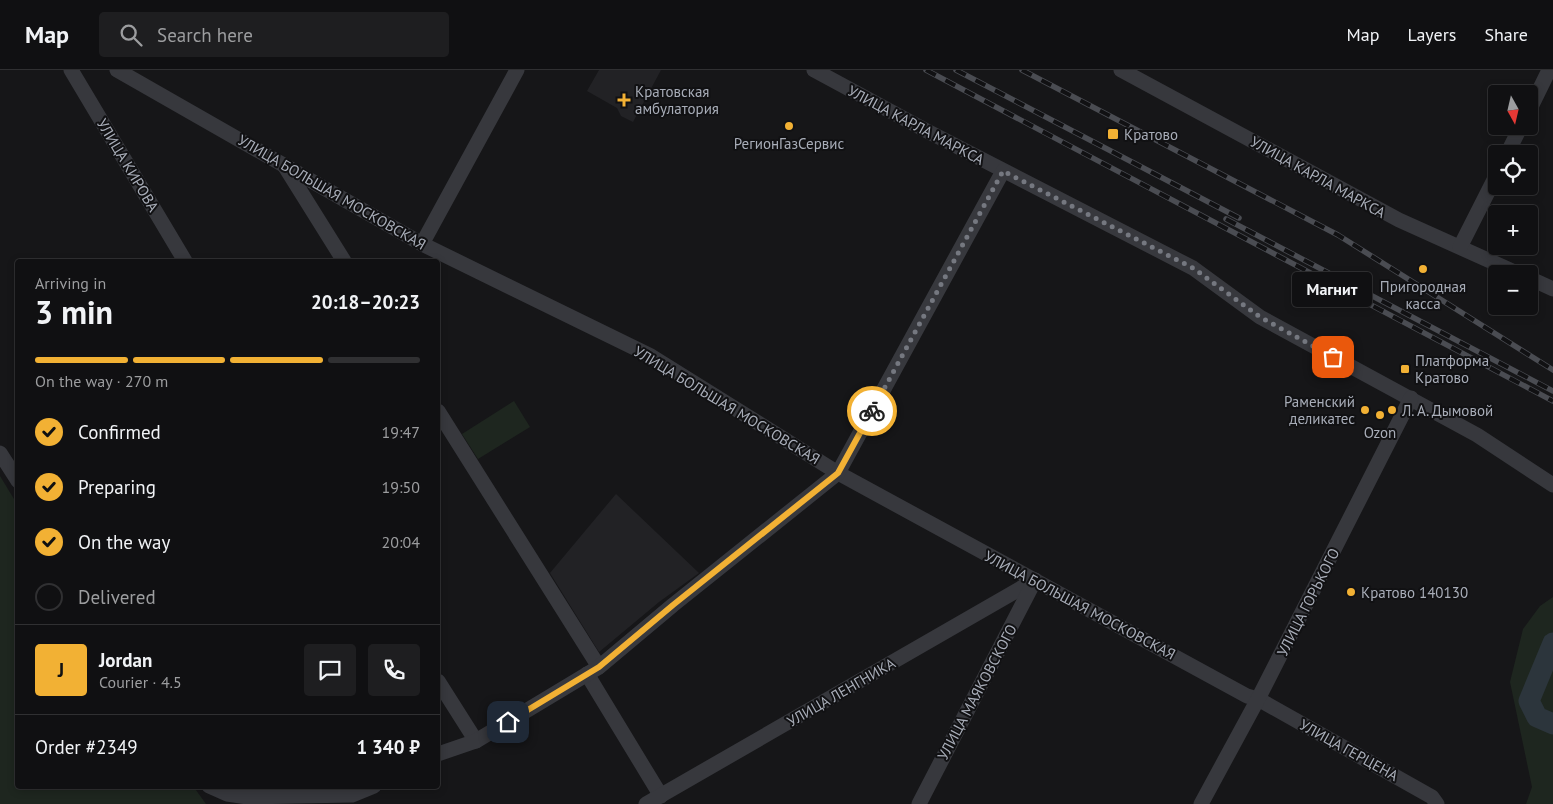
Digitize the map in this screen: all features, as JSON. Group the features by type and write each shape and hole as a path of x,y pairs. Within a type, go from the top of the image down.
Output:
{"street":[{"name":"УЛИЦА КИРОВА","path":"71,70 184,259"},
{"name":"УЛИЦА БОЛЬШАЯ МОСКОВСКАЯ","path":"117,70 422,244 650,356 838,473 1247,696 1258,699"},
{"path":"422,244 517,70"},
{"name":"УЛИЦА КАРЛА МАРКСА","path":"814,70 1003,171 1193,268 1260,317 1477,435 1553,485"},
{"name":"УЛИЦА КАРЛА МАРКСА","path":"1122,70 1399,220 1499,265"},
{"path":"1538,93 1550,70"},
{"path":"283,164 343,259"},
{"path":"440,753 476,741 593,671 838,473 1003,171"},
{"path":"1460,247 1488,192"},
{"path":"1538,282 1553,289"},
{"name":"УЛИЦА ГОРЬКОГО","path":"1201,804 1258,699 1411,398"},
{"path":"440,414 593,671 661,796"},
{"path":"0,453 15,476"},
{"name":"УЛИЦА ЛЕНГНИКА","path":"646,804 1035,580"},
{"name":"УЛИЦА МАЯКОВСКОГО","path":"919,804 1035,580"},
{"path":"440,683 476,741"},
{"name":"УЛИЦА ГЕРЦЕНА","path":"1258,699 1432,797 1437,804"},
{"path":"216,789 227,794 247,797 352,795 367,789"}],"shaded area":[{"name":"Кратовская амбулатория","path":"599,70 661,70 633,122 621,116 617,108 587,91"},
{"path":"514,401 530,427 478,459 462,434"},
{"path":"0,476 15,501 15,789 195,789 206,804 0,804"},
{"path":"616,494 699,573 659,602 599,652 550,573"},
{"path":"1553,597 1553,804 1526,804 1532,787 1510,682 1523,629 1540,606"}],"waterway":[{"path":"1553,643 1529,701 1537,717 1553,724"}],"railway":[{"path":"926,70 1553,401"},
{"path":"956,70 1239,218"},
{"path":"1022,70 1338,235 1553,370"},
{"path":"1226,219 1553,391"}],"way so far":[{"path":"872,411 1003,171 1193,268 1260,317 1333,357"}],"place":[{"name":"Кратовская амбулатория","path":"624,100"},
{"name":"РегионГазСервис","path":"789,126"},
{"name":"Кратово","path":"1113,134"},
{"name":"Пригородная касса","path":"1423,269"},
{"name":"Магнит","path":"1333,357"},
{"name":"Платформа Кратово","path":"1405,369"},
{"name":"Раменский деликатес","path":"1365,410"},
{"name":"Л. А. Дымовой","path":"1392,410"},
{"name":"Ozon","path":"1380,415"},
{"name":"Кратово 140130","path":"1351,592"}],"route":[{"path":"508,722 599,667 673,605 838,473 872,411"}]}
